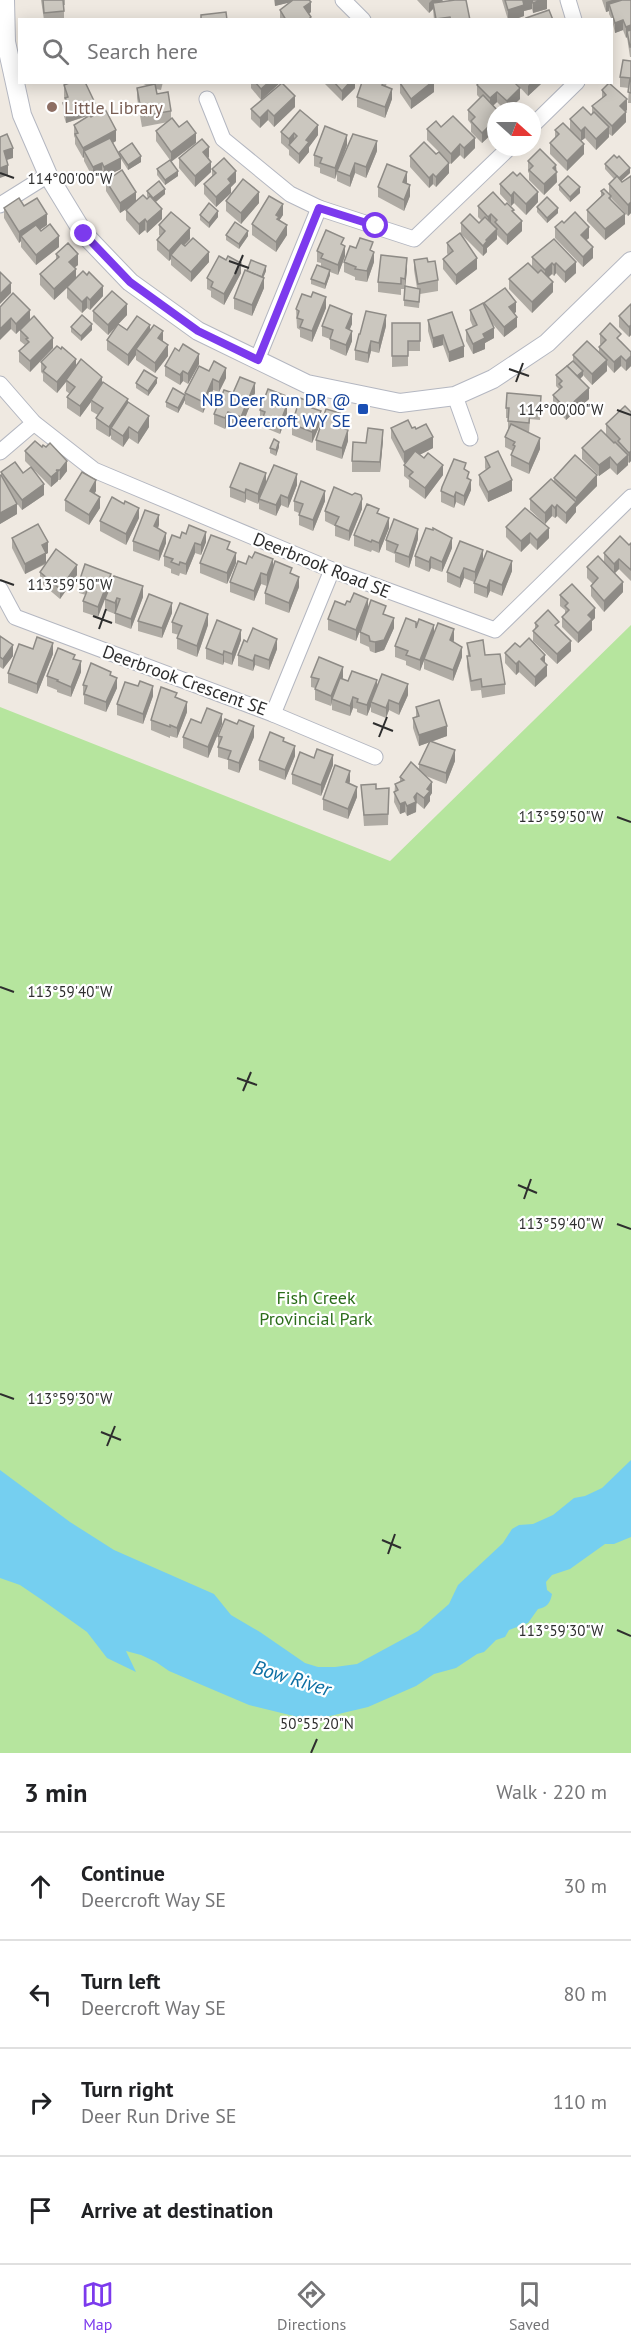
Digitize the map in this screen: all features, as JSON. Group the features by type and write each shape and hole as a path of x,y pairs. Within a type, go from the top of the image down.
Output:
{"street":[{"path":"5,0 3,42 22,115 48,175 84,234 130,282 198,331 307,384 400,403 455,396 493,379 547,343 631,261"},
{"path":"343,0 361,18"},
{"path":"568,0 573,18"},
{"path":"541,117 575,84"},
{"path":"207,99 223,139 290,194 319,208 414,239 501,156"},
{"path":"0,205 48,175"},
{"path":"258,360 319,208"},
{"name":"Deerbrook Road SE","path":"0,384 34,423 94,470 332,570 495,630 631,497"},
{"path":"455,396 470,438"},
{"path":"0,452 34,423"},
{"name":"Deerbrook Crescent SE","path":"0,589 15,617 273,714 332,570"},
{"path":"273,714 375,757"}],"green space":[{"name":"Fish Creek Provincial Park","path":"631,625 631,1753 0,1753 0,707 390,861"}],"water":[{"name":"Bow River","path":"631,1460 631,1537 614,1544 605,1544 570,1569 552,1575 546,1582 547,1590 552,1594 548,1604 538,1609 528,1623 509,1630 505,1637 496,1640 484,1652 456,1668 434,1674 416,1686 368,1707 326,1717 302,1718 249,1705 169,1671 141,1655 126,1651 136,1672 107,1658 87,1632 45,1602 20,1585 0,1578 0,1470 70,1522 114,1550 214,1594 231,1615 305,1663 318,1667 357,1664 418,1631 449,1604 458,1585 503,1543 512,1529 519,1525 533,1524 553,1515 574,1498 585,1496 602,1488"}],"building":[{"path":"43,0 63,0 64,11 44,13"},
{"path":"293,0 311,2 304,7 310,18 285,18 280,10"},
{"path":"466,0 470,18 436,18 433,3"},
{"path":"505,0 527,0 523,1 524,5 508,10"},
{"path":"631,0 631,25 626,27 623,20 615,23 609,4"},
{"path":"549,10 552,18 526,18"},
{"path":"226,12 227,18 201,18 201,15"},
{"path":"631,30 631,47 630,47 627,31"},
{"path":"623,60 631,61 631,93 628,92 630,78 620,77"},
{"path":"86,84 95,103 66,113 63,103 68,97 64,85"},
{"path":"155,84 157,94 168,92 171,111 142,116 137,88"},
{"path":"257,84 267,84 261,89"},
{"path":"281,84 295,96 274,116 268,110 260,118 251,109"},
{"path":"336,84 348,84 342,91"},
{"path":"361,84 382,84 392,89 385,107 357,97"},
{"path":"401,84 430,84 411,99"},
{"path":"516,84 520,88 507,101 497,92 490,98 477,85"},
{"path":"610,84 627,99 620,106 626,112 612,126 592,106 606,95 602,90"},
{"path":"483,95 490,102 487,102 487,128 482,133 471,121 475,117 468,110"},
{"path":"583,107 591,115 594,112 609,127 596,139 585,127 581,131 570,119"},
{"path":"105,109 116,130 83,148 75,134 78,133 74,125"},
{"path":"300,110 318,125 306,140 309,142 299,154 289,145 297,136 294,133 289,139 281,132"},
{"path":"453,116 475,138 464,148 460,144 451,154 427,129 436,121 441,127"},
{"path":"172,118 179,127 187,121 196,133 171,152 156,131"},
{"path":"563,123 584,144 567,161 550,143 559,134 555,130"},
{"path":"325,126 347,135 335,168 320,163 322,158 314,155"},
{"path":"7,134 13,148 4,151 8,165 0,168 0,137"},
{"path":"353,134 377,141 366,167 355,163 350,176 337,171"},
{"path":"110,138 121,158 104,167 102,163 93,167 84,151"},
{"path":"202,139 209,147 203,152 211,162 195,176 179,158"},
{"path":"424,142 436,154 439,152 449,163 436,177 433,174 429,178 410,156"},
{"path":"132,143 141,156 128,165 119,152"},
{"path":"541,150 556,165 553,168 557,172 544,184 529,170 533,166 528,161 533,156 541,156"},
{"path":"614,155 617,158 619,156 630,168 619,178 605,164"},
{"path":"224,158 236,171 228,179 231,183 216,197 204,184 216,173 212,169"},
{"path":"170,160 178,171 165,180 157,169"},
{"path":"387,164 407,172 403,182 410,185 404,200 378,187"},
{"path":"122,170 136,192 120,203 106,181"},
{"path":"513,172 517,176 520,173 538,192 526,204 514,192 511,196 500,184"},
{"path":"568,176 580,187 570,197 559,185"},
{"path":"617,176 622,182 631,176 631,202 628,205 609,184"},
{"path":"243,179 259,192 241,213 226,201"},
{"path":"159,181 165,189 153,198 147,191"},
{"path":"604,189 611,196 609,198 625,214 605,229 587,210 604,194 601,191"},
{"path":"493,192 505,205 507,203 514,210 512,211 522,221 507,235 491,214 488,217 478,206"},
{"path":"143,195 147,199 150,196 162,209 147,222 145,219 139,224 126,210"},
{"path":"269,196 283,204 276,215 279,217 277,219 287,225 276,242 252,224"},
{"path":"547,197 558,208 547,218 537,207"},
{"path":"19,198 24,206 37,198 47,214 19,232 4,208"},
{"path":"209,203 218,211 209,223 200,215"},
{"path":"171,212 190,228 169,251 157,240 165,231 159,225"},
{"path":"575,212 589,227 581,235 593,247 583,257 555,227 562,221 564,223"},
{"path":"470,214 479,223 485,217 497,229 483,246 461,223"},
{"path":"235,222 248,231 239,244 226,235"},
{"path":"50,224 59,236 36,255 21,236 36,225 41,231"},
{"path":"326,230 344,238 341,244 345,246 338,265 321,258 323,254 317,251"},
{"path":"460,233 477,258 456,275 443,259 453,251 447,243"},
{"path":"193,238 209,252 191,272 171,255 181,243 185,246"},
{"path":"360,238 373,242 370,250 374,252 367,271 355,269 356,267 344,262 350,246 356,248"},
{"path":"554,239 576,262 565,272 556,263 554,265 552,263 545,270 532,257"},
{"path":"68,243 78,254 69,262 76,269 54,289 40,274 59,257 56,254"},
{"path":"381,255 407,258 405,279 401,278 401,284 378,282"},
{"path":"219,256 226,260 228,256 241,263 224,294 211,287 213,282 207,278"},
{"path":"427,258 428,262 435,261 438,280 418,284 414,260"},
{"path":"251,260 266,266 262,277 247,271"},
{"path":"528,263 538,273 541,270 553,282 532,302 509,279"},
{"path":"317,265 330,270 325,284 311,279"},
{"path":"245,270 264,278 252,305 234,298"},
{"path":"83,271 87,275 89,272 103,286 90,300 87,297 82,302 67,287"},
{"path":"0,272 11,283 0,294"},
{"path":"405,286 420,289 419,302 404,300"},
{"path":"505,288 516,302 509,307 517,317 504,327 484,303"},
{"path":"112,291 127,304 108,325 93,311"},
{"path":"313,292 326,297 312,331 300,327 303,320 297,318 299,311 296,309 302,294 311,297"},
{"path":"13,293 30,310 16,324 11,318 0,329 0,307"},
{"path":"483,303 494,328 483,334 485,338 473,344 466,330 477,325 470,310"},
{"path":"631,304 631,325 629,327 619,316"},
{"path":"330,305 352,314 346,328 352,331 346,345 330,339 333,330 322,326"},
{"path":"366,311 386,315 379,343 371,341 368,353 355,350"},
{"path":"452,312 464,346 449,352 443,335 433,338 428,320"},
{"path":"82,315 92,324 81,336 71,327"},
{"path":"34,316 53,338 30,361 19,351 29,342 20,330"},
{"path":"137,316 150,325 128,355 107,340 118,324 127,330"},
{"path":"392,323 420,323 420,341 408,341 408,356 392,356"},
{"path":"610,323 621,334 617,338 631,352 631,356 626,361 621,356 614,362 599,347 606,340 600,334"},
{"path":"154,325 163,331 158,338 168,345 155,363 136,349"},
{"path":"587,341 607,360 592,374 573,355"},
{"path":"183,344 199,354 188,374 183,371 180,375 165,366 175,348 179,351"},
{"path":"57,346 61,349 62,347 76,359 57,382 43,371 46,367 41,362"},
{"path":"81,359 102,377 80,406 67,397 75,387 66,380"},
{"path":"214,361 226,368 219,382 213,379 203,402 185,393 199,366 209,371"},
{"path":"573,361 583,371 577,376 567,366"},
{"path":"567,366 589,388 566,409 553,395 562,387 559,384 562,381 556,375"},
{"path":"144,370 157,378 148,391 136,383"},
{"path":"240,377 255,383 241,417 228,412 225,418 214,414 224,390 233,393"},
{"path":"103,382 128,399 109,427 96,418 103,408 91,400"},
{"path":"173,388 185,395 178,408 166,402"},
{"path":"268,389 286,396 283,403 287,405 280,423 263,417 265,412 260,410"},
{"path":"507,393 541,396 540,410 530,409 529,423 508,421"},
{"path":"300,398 313,403 312,408 321,411 312,432 292,424"},
{"path":"128,402 149,416 138,433 129,427 123,436 111,428"},
{"path":"625,406 631,412 631,451 629,453 606,424"},
{"path":"326,409 340,413 336,426 348,430 342,448 316,440"},
{"path":"408,420 412,428 416,429 426,424 433,437 404,452 391,428"},
{"path":"511,424 540,438 529,464 511,455 515,442 505,437"},
{"path":"368,428 383,430 380,462 352,461 353,442 366,443"},
{"path":"601,430 628,455 617,465 610,457 599,465 582,448"},
{"path":"274,439 279,442 276,450 270,448"},
{"path":"35,441 42,447 50,443 67,461 51,477 25,451"},
{"path":"415,451 424,458 428,453 443,465 425,488 409,476 413,472 404,465"},
{"path":"498,451 512,480 488,492 479,475 490,467 485,457"},
{"path":"575,455 597,475 576,498 554,478"},
{"path":"454,459 466,463 464,469 469,472 467,478 471,480 464,496 456,492 454,497 441,491"},
{"path":"15,462 23,473 31,467 44,484 22,500 1,472"},
{"path":"240,463 266,473 258,494 246,489 245,493 230,487"},
{"path":"274,465 297,474 288,498 281,495 276,505 259,499"},
{"path":"82,472 96,480 90,491 100,497 89,515 65,500"},
{"path":"0,476 17,504 0,513"},
{"path":"551,479 576,502 566,513 557,505 555,508 552,505 545,513 530,499"},
{"path":"301,481 325,491 313,520 299,515 303,504 294,501"},
{"path":"334,487 352,495 355,493 361,495 362,499 349,531 335,525 339,517 325,511"},
{"path":"112,497 124,504 125,501 139,508 126,534 100,521"},
{"path":"367,504 379,509 377,513 389,518 379,543 354,535"},
{"path":"525,508 549,528 537,540 530,533 521,541 506,527"},
{"path":"145,510 159,515 154,526 166,533 159,551 133,541"},
{"path":"394,519 418,529 409,557 395,552 398,545 386,540"},
{"path":"38,524 48,542 42,545 46,553 25,564 12,538"},
{"path":"189,525 206,532 201,545 195,543 186,564 180,562 179,565 171,562 173,559 164,556 172,535 180,538 182,532 186,534"},
{"path":"426,528 433,530 433,528 452,538 442,562 431,557 429,562 415,556"},
{"path":"211,535 230,542 227,549 236,553 227,573 200,563"},
{"path":"620,536 629,545 631,543 631,570 619,559 614,564 604,553"},
{"path":"460,541 483,550 475,572 464,568 460,578 447,572"},
{"path":"56,549 77,565 60,589 40,572"},
{"path":"487,551 512,561 502,585 490,580 487,588 474,583"},
{"path":"255,552 273,559 267,575 261,573 254,591 230,582 238,561 246,564 249,556 252,558"},
{"path":"598,556 623,582 604,601 591,586 598,578 587,567"},
{"path":"275,561 292,568 290,573 299,577 289,603 265,593"},
{"path":"85,564 111,574 98,607 83,601 89,586 79,582"},
{"path":"114,576 143,586 131,619 115,613 120,599 117,598 115,603 105,599"},
{"path":"572,584 595,608 588,615 592,619 578,633 562,617 569,610 565,606 568,603 560,595"},
{"path":"354,593 368,599 356,630 328,619 335,601 345,605 347,601 350,602"},
{"path":"149,594 172,603 162,628 138,621"},
{"path":"371,600 386,606 383,614 394,618 384,640 375,642 370,641 369,636 360,632"},
{"path":"180,603 208,614 197,646 177,638 182,626 172,622"},
{"path":"548,610 559,622 555,625 571,641 557,654 533,631 538,626 535,623"},
{"path":"406,618 416,622 416,628 419,619 434,625 420,660 406,655 408,651 395,646"},
{"path":"217,620 241,630 232,654 224,651 223,655 206,648"},
{"path":"438,623 454,629 450,640 462,647 453,670 424,659"},
{"path":"253,628 277,639 269,660 255,655 253,661 238,655 244,640 247,642"},
{"path":"0,636 13,645 3,659 0,657"},
{"path":"37,637 53,643 37,684 8,673 19,644 33,649"},
{"path":"529,638 545,655 541,659 547,665 535,677 519,661 516,664 505,653 515,643 520,647"},
{"path":"483,640 485,655 500,654 505,684 482,687 481,679 471,681 467,643"},
{"path":"58,648 75,655 73,659 81,661 71,687 47,676"},
{"path":"319,657 343,667 331,696 315,689 319,679 311,677"},
{"path":"91,663 111,672 110,675 117,678 106,702 84,694 87,686 83,685"},
{"path":"352,671 377,680 367,705 357,702 358,699 353,697 350,706 332,699 340,678 348,681"},
{"path":"382,674 408,684 399,704 389,700 386,708 371,702"},
{"path":"140,681 153,686 143,714 117,704 125,682 138,686"},
{"path":"161,687 177,693 175,697 187,702 177,728 151,720"},
{"path":"439,700 447,726 419,735 413,718 419,716 416,707"},
{"path":"207,708 222,714 208,747 183,737 191,719 201,723"},
{"path":"225,719 237,724 239,720 254,726 239,763 228,759 231,751 218,747 222,737 218,736"},
{"path":"270,732 295,746 285,770 259,760"},
{"path":"430,741 455,750 446,773 419,764"},
{"path":"317,749 333,755 321,785 292,774 300,752 314,758"},
{"path":"411,762 432,782 427,789 430,791 424,798 417,793 414,797 416,802 407,806 405,802 400,804 394,792 398,790 395,784 404,780 400,777"},
{"path":"335,765 350,771 346,782 357,787 348,809 323,799"},
{"path":"376,784 376,789 389,788 388,814 364,815 361,785"}],"place":[{"name":"Little Library","path":"52,107"},
{"name":"NB Deer Run DR @ Deercroft WY SE","path":"363,409"}],"route":[{"path":"84,234 130,282 198,331 258,360 319,208 376,226"}]}
